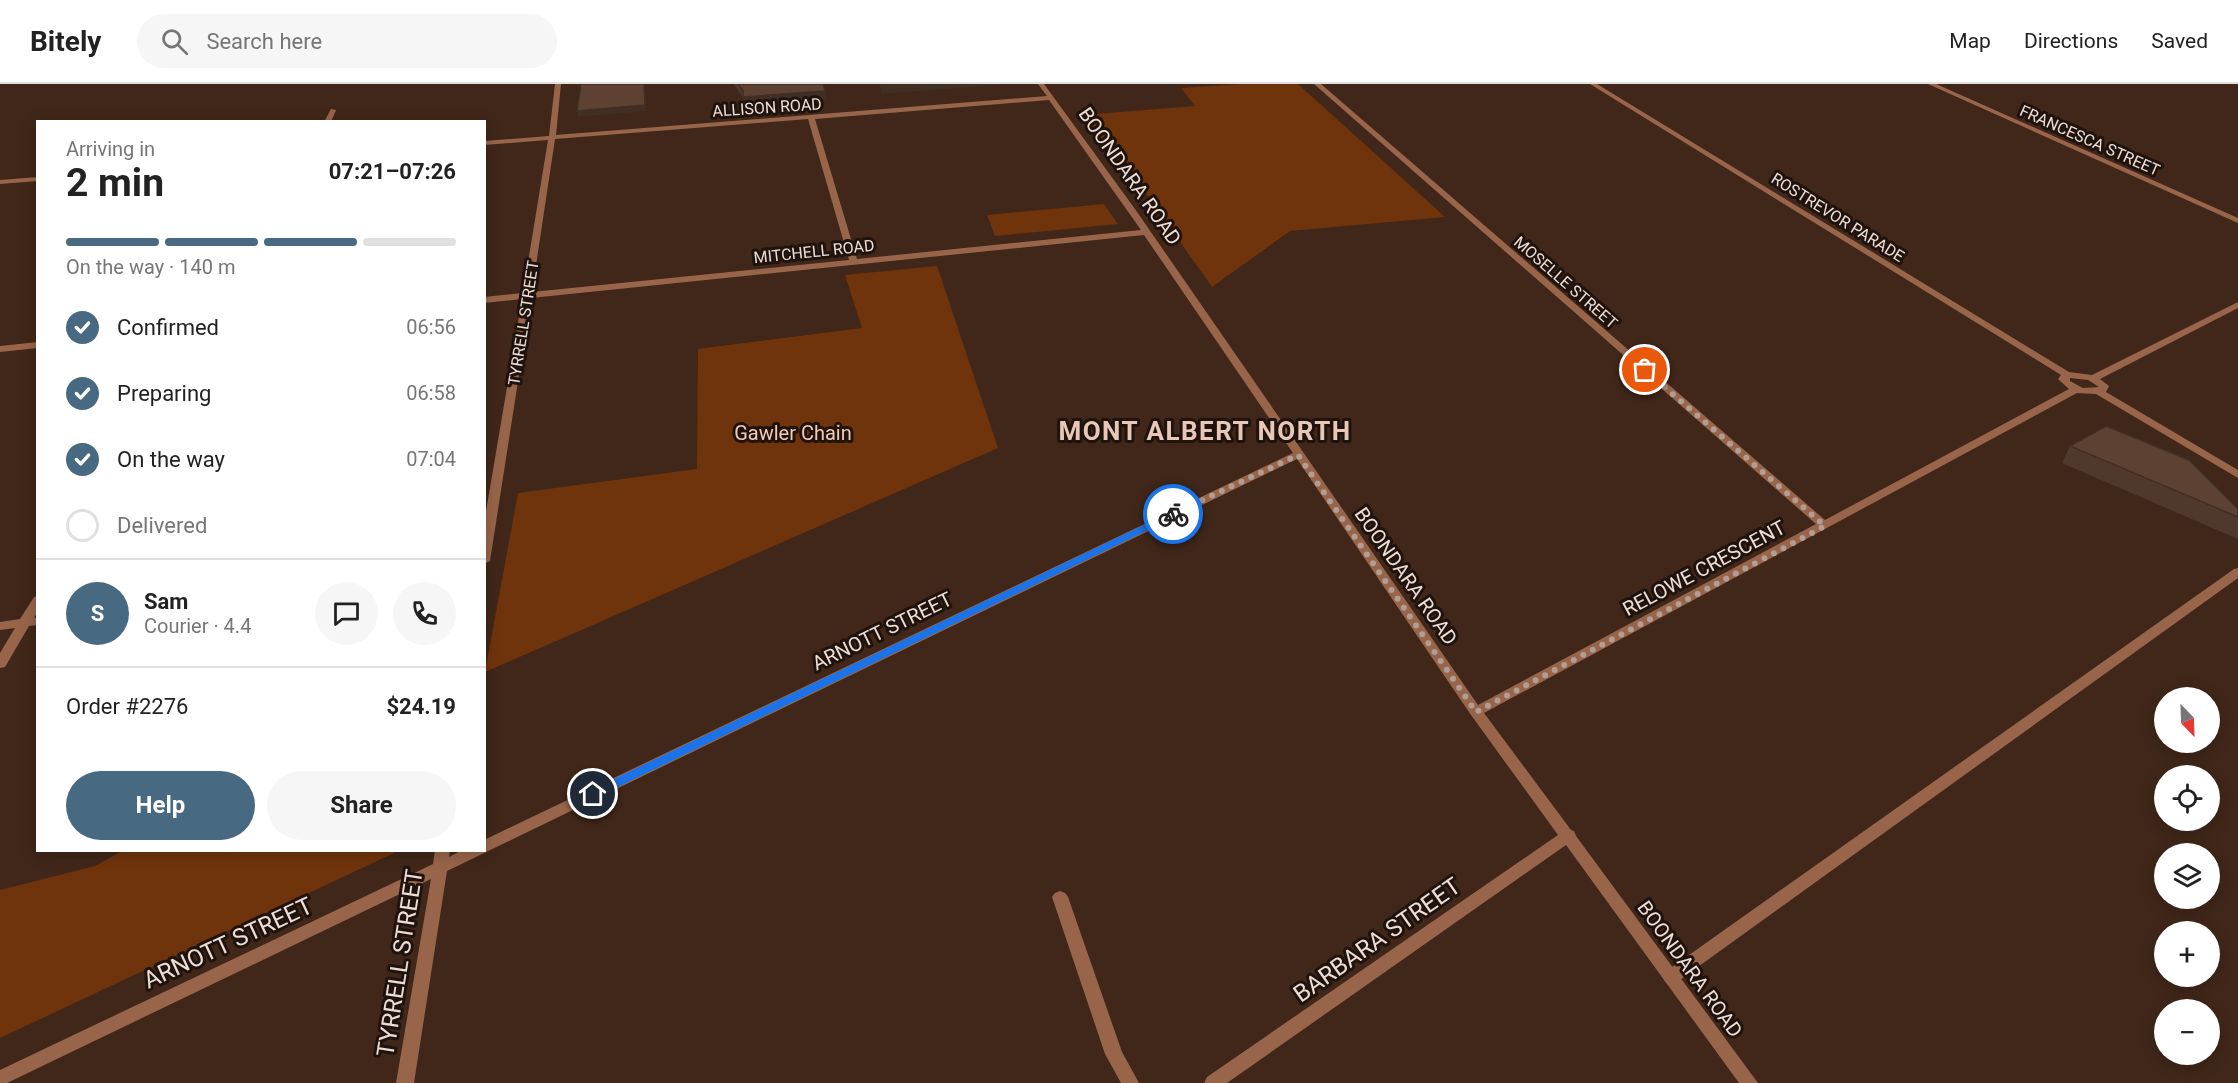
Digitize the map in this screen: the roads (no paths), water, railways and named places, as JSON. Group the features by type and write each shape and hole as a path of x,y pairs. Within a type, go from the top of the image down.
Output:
{"street":[{"name":"TYRRELL STREET","path":"486,549 528,295 558,84"},
{"name":"BOONDARA ROAD","path":"1041,84 1146,232 1476,712 1569,835 1749,1083"},
{"name":"MOSELLE STREET","path":"1317,84 1825,526"},
{"name":"ROSTREVOR PARADE","path":"1593,84 2067,375"},
{"name":"FRANCESCA STREET","path":"1930,84 2238,221"},
{"name":"ALLISON ROAD","path":"486,143 1051,98"},
{"path":"328,120 333,110"},
{"path":"811,117 853,261"},
{"path":"0,182 36,179"},
{"name":"MITCHELL ROAD","path":"486,300 1146,232"},
{"path":"2094,378 2238,305"},
{"path":"0,349 36,345"},
{"path":"2099,392 2104,386 2094,378 2067,375 2062,379 2066,384 2077,389 2099,392 2238,475"},
{"name":"RELOWE CRESCENT","path":"1476,712 2077,389"},
{"name":"ARNOTT STREET","path":"486,846 1298,455"},
{"path":"1671,977 2238,572"},
{"path":"0,664 31,622 36,606"},
{"path":"0,626 31,622"},
{"name":"BARBARA STREET","path":"1214,1083 1569,835"},
{"name":"TYRRELL STREET","path":"405,1083 443,852"},
{"name":"ARNOTT STREET","path":"0,1078 473,852"},
{"path":"1060,897 1114,1054 1130,1083"}],"district":[{"name":"MONT ALBERT NORTH","path":"1205,431"}],"park label":[{"name":"Gawler Chain","path":"793,433"}]}
